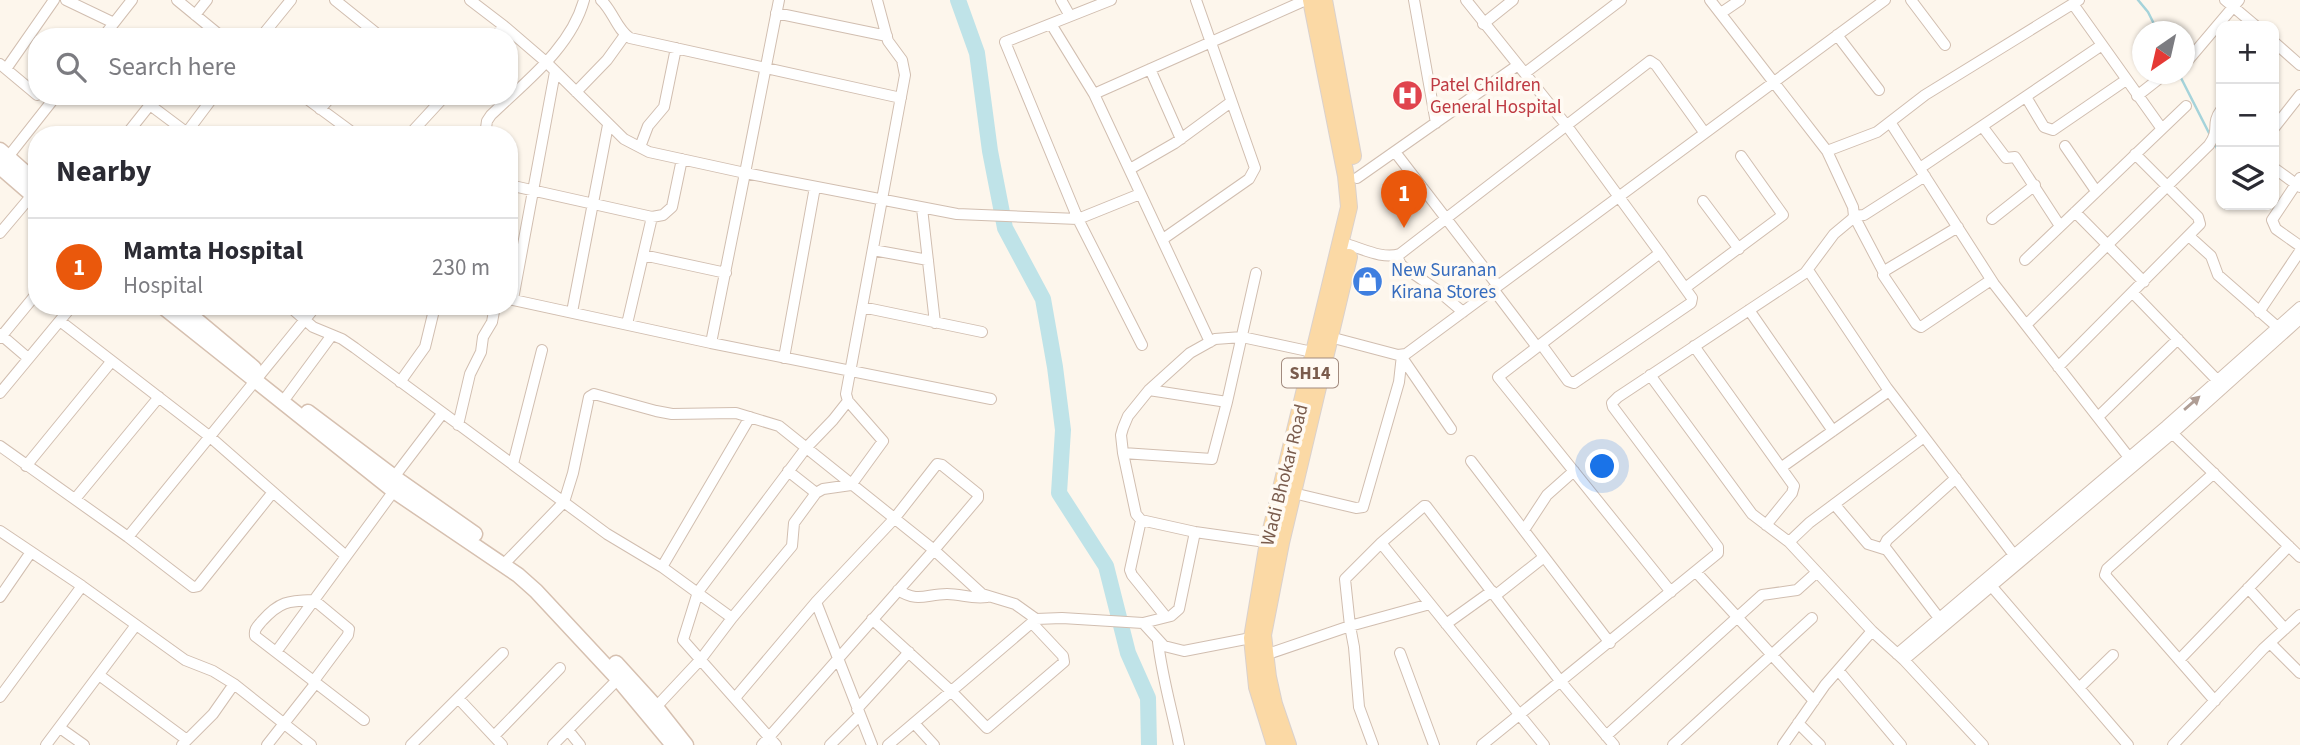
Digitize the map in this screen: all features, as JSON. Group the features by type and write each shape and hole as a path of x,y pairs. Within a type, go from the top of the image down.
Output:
{"main road":[{"name":"Wadi Bhokar Road","path":"1308,0 1348,187 1347,244"},
{"name":"Wadi Bhokar Road","path":"1275,745 1254,672 1258,637 1274,543 1347,244 1359,212 1357,178 1324,0"},
{"name":"Wadi Bhokar Road","path":"1258,637 1287,745"}],"street":[{"path":"32,28 54,0"},
{"path":"66,0 114,23"},
{"path":"110,28 132,0"},
{"path":"177,0 205,28"},
{"path":"195,15 208,0"},
{"path":"268,28 291,0"},
{"path":"336,0 371,28"},
{"path":"470,0 506,28"},
{"path":"518,89 546,62 576,24 584,0"},
{"path":"601,0 625,35 630,38 901,98"},
{"path":"711,343 779,0"},
{"path":"656,707 701,659 792,546 793,523 816,493 823,489 851,485 883,441 848,401 846,394 901,98 904,68 902,60 891,47 877,0"},
{"path":"1060,0 1070,16"},
{"path":"1111,0 1005,42 1078,219 1142,345"},
{"path":"1163,239 1254,174 1255,168 1196,0"},
{"path":"1094,94 1308,0"},
{"path":"1414,0 1436,123"},
{"path":"1395,152 1495,288 1568,381 1574,383 1691,303 1692,299 1685,288 1567,126 1466,0"},
{"path":"1483,24 1513,0"},
{"path":"1357,178 1621,0"},
{"path":"1710,0 1826,151 1853,207 1854,216 1884,273 1916,324 1921,327 1991,279"},
{"path":"1721,13 1740,0"},
{"path":"1287,491 1356,508 1363,507 1399,382 1403,357 1885,0"},
{"path":"1911,0 1945,45"},
{"path":"1826,151 1871,135 1925,95 2076,2 2102,45 2162,129"},
{"path":"2195,52 2232,2 2251,21"},
{"path":"776,13 887,36"},
{"path":"1051,24 1094,94 1210,342"},
{"path":"28,34 3,66 28,87"},
{"path":"576,92 607,60 625,35"},
{"path":"1838,35 1879,90"},
{"path":"518,38 624,139 649,152 922,208 981,217 1078,219 1140,194"},
{"path":"1482,745 1696,572 1719,550 1612,403 1808,270 1834,234 1854,216 1864,215 1982,126 2102,45"},
{"path":"2279,46 2300,65"},
{"path":"640,147 651,122 664,107 676,48"},
{"path":"1347,244 1382,255 1397,256 1650,61 1656,65 1704,132"},
{"path":"1150,69 1181,139"},
{"path":"518,264 555,72"},
{"path":"2026,97 2043,127 2053,130 2126,80"},
{"path":"2137,96 2152,84"},
{"path":"2279,122 2300,95"},
{"path":"1130,169 1181,139 1231,102"},
{"path":"30,126 48,105"},
{"path":"133,126 150,105 178,126"},
{"path":"193,126 208,105"},
{"path":"315,105 344,126"},
{"path":"320,109 324,105"},
{"path":"417,126 437,105"},
{"path":"486,126 491,115 501,105"},
{"path":"2025,260 2186,106"},
{"path":"1890,122 1991,279 2132,461"},
{"path":"572,312 608,125"},
{"path":"1982,126 2007,159 2015,157 2060,226"},
{"path":"28,128 3,158 28,185"},
{"path":"2026,325 2209,145 2216,131"},
{"path":"2065,146 2096,191"},
{"path":"2059,367 2200,224 2198,217 2135,154"},
{"path":"1685,288 1783,215 1741,156"},
{"path":"518,187 652,217 663,215 672,207 682,159"},
{"path":"2259,312 2300,248 2276,229 2272,220 2273,215 2299,183 2279,171"},
{"path":"1992,219 2035,185"},
{"path":"783,358 815,187"},
{"path":"0,233 28,200"},
{"path":"1703,201 1739,248"},
{"path":"922,208 935,323"},
{"path":"2075,212 2144,282"},
{"path":"626,324 652,217"},
{"path":"1884,273 1958,227"},
{"path":"2190,237 2211,256 2218,275 2282,330"},
{"path":"873,250 928,260"},
{"path":"1660,253 1498,377 1671,592"},
{"path":"643,255 726,272"},
{"path":"1397,256 1401,265 1463,312"},
{"path":"1808,270 1889,391 2014,555"},
{"path":"1123,453 1212,459 1256,273"},
{"path":"2133,293 2218,380"},
{"path":"518,300 850,372 992,399"},
{"path":"28,304 1,336 28,358"},
{"path":"862,307 982,332"},
{"path":"1900,657 2169,429 2282,330 2300,307"},
{"path":"1749,310 1833,431"},
{"path":"0,393 65,315"},
{"path":"174,315 396,484 554,597 621,676 673,745"},
{"path":"190,315 257,377 287,396 396,484"},
{"path":"299,315 313,327 355,348 607,534 662,567 732,618"},
{"path":"128,537 309,315"},
{"path":"400,382 425,347 433,315"},
{"path":"458,425 470,374 481,352 483,337 493,315"},
{"path":"2169,429 2218,380 2300,319"},
{"path":"60,321 209,436 346,556"},
{"path":"287,396 332,335"},
{"path":"1325,336 1403,357 1451,429"},
{"path":"1274,543 1195,532 1141,520 1136,514 1121,435 1128,416 1149,390 1190,353 1215,339 1242,337 1321,354"},
{"path":"2098,417 2178,339"},
{"path":"1694,346 1793,482 1794,490 1766,525"},
{"path":"513,464 542,351"},
{"path":"26,466 111,362"},
{"path":"1650,376 1747,508 1789,542 1983,745"},
{"path":"1149,390 1227,402"},
{"path":"1782,467 1889,391"},
{"path":"507,561 564,502 591,395 594,394 647,409 677,413 736,413 779,426 934,550 987,597"},
{"path":"75,499 159,397"},
{"path":"773,741 683,640 698,592 806,448 841,412 848,401"},
{"path":"276,652 346,556 442,414"},
{"path":"662,567 750,417"},
{"path":"2169,429 2300,557"},
{"path":"1789,542 1809,523 1924,437"},
{"path":"0,446 193,587 196,587 273,492"},
{"path":"1471,461 1610,642"},
{"path":"1900,657 1939,618 1988,582 2014,555 2132,461"},
{"path":"735,698 816,602 894,519 937,464 942,465 979,496 837,658 773,741 762,745"},
{"path":"788,471 816,493"},
{"path":"1524,530 1547,495 1574,471"},
{"path":"2214,473 2105,572 2106,578 2215,701"},
{"path":"1884,549 1886,540 1956,478"},
{"path":"1835,505 1868,544 1884,549 1939,618"},
{"path":"1373,745 1359,707 1345,579 1424,506 1561,682 1614,745"},
{"path":"1141,520 1130,570 1166,617"},
{"path":"0,531 185,660 213,671 233,684 312,745"},
{"path":"888,745 1034,621 1062,618 1141,623 1166,617 1179,609 1195,532"},
{"path":"1381,543 1544,745"},
{"path":"2179,660 2289,546"},
{"path":"0,597 31,552"},
{"path":"1446,624 1544,556"},
{"path":"1696,572 1814,701"},
{"path":"1606,736 1762,595 1797,590 1817,572"},
{"path":"1988,582 2128,745"},
{"path":"0,698 82,586"},
{"path":"2248,588 2285,629"},
{"path":"872,619 951,691 984,726 989,727 998,720 1064,662 1063,656 1034,621 1015,604 987,597 967,598 948,594 912,598 898,590"},
{"path":"267,745 314,683 350,631 314,600 281,603 255,628 255,636 314,683 364,720"},
{"path":"816,602 872,745"},
{"path":"1265,655 1350,626 1430,604"},
{"path":"2173,745 2300,615"},
{"path":"1673,745 1812,618"},
{"path":"1141,623 1158,642 1184,651 1258,637"},
{"path":"46,745 136,625"},
{"path":"1783,745 1838,670 1872,631"},
{"path":"1158,642 1179,745"},
{"path":"2270,643 2300,673"},
{"path":"830,745 909,652"},
{"path":"411,745 503,653"},
{"path":"1400,653 1434,745"},
{"path":"2079,688 2113,655"},
{"path":"494,736 560,668"},
{"path":"1838,670 1901,745"},
{"path":"99,676 184,742 213,715 233,684"},
{"path":"621,676 656,707 686,745"},
{"path":"553,745 621,676"},
{"path":"458,698 502,745"},
{"path":"914,723 934,745"},
{"path":"1798,723 1820,745"},
{"path":"60,728 85,745"},
{"path":"568,730 580,745"}],"waterway":[{"path":"958,0 977,53 990,151 1005,228 1043,299 1063,430 1059,493 1106,566 1128,653 1148,698 1149,745"},
{"path":"2138,0 2152,21"},
{"path":"2184,84 2210,135"}],"place":[{"name":"Patel Children General Hospital","path":"1407,96"},
{"name":"Mamta Hospital","path":"1404,228"},
{"name":"New Suranan Kirana Stores","path":"1368,281"}]}
